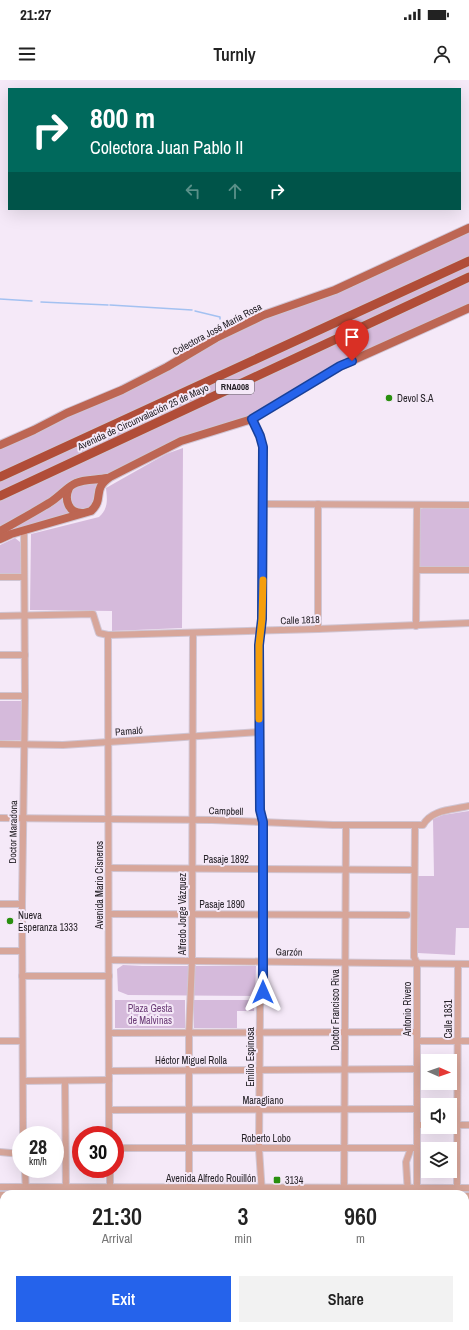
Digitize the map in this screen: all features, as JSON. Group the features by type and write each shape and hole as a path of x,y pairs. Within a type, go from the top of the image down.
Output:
{"highway":[{"name":"Avenida de Circunvalación 25 de Mayo","path":"0,477 469,261"},
{"name":"Avenida de Circunvalación 25 de Mayo","path":"0,496 469,277"}],"main road":[{"name":"Colectora José María Rosa","path":"0,445 67,413 122,390 167,367 216,338 257,318 335,290 469,228"},
{"path":"0,539 24,530 91,511 98,501 100,486 110,477 181,441 252,419 340,366 469,308"},
{"path":"0,531 49,504 79,481 110,477"},
{"path":"85,481 94,486 98,495"},
{"path":"69,488 66,500 68,506 78,513 85,513"}],"street":[{"name":"Emilio Espinosa","path":"252,419 260,436 263,447 262,619 259,645 260,810 263,822 263,992 260,1005 259,1110 259,1149 262,1190"},
{"path":"263,504 469,505"},
{"path":"318,504 318,629"},
{"path":"416,626 417,505"},
{"name":"Doctor Maradona","path":"23,1126 22,904 25,696 24,530"},
{"path":"417,570 469,570"},
{"path":"0,577 24,577"},
{"path":"0,616 94,614 99,633 108,636"},
{"name":"Calle 1818","path":"108,636 469,623"},
{"name":"Alfredo Jorge Vázquez","path":"189,1190 189,1033 192,961 193,633"},
{"name":"Avenida Mario Cisneros","path":"108,636 110,1126"},
{"path":"0,655 25,655"},
{"path":"0,696 25,696"},
{"name":"Pamaló","path":"0,744 63,745 259,732"},
{"name":"Campbell","path":"0,818 23,817 346,825 423,825 427,819 438,812 469,806"},
{"name":"Doctor Francisco Riva","path":"344,1190 346,825"},
{"name":"Antonio Rivero","path":"414,825 414,957 417,963 417,1125 414,1148 417,1190"},
{"name":"Pasaje 1892","path":"109,868 414,870"},
{"path":"0,904 22,904"},
{"name":"Pasaje 1890","path":"109,914 407,915"},
{"path":"0,951 22,951"},
{"name":"Garzón","path":"109,960 469,964"},
{"name":"Calle 1831","path":"457,1125 458,964"},
{"path":"22,976 109,976"},
{"path":"109,1033 417,1032"},
{"path":"0,1041 22,1041"},
{"path":"417,1041 469,1041"},
{"name":"Héctor Miguel Rolla","path":"109,1071 417,1069"},
{"path":"23,1081 109,1080"},
{"path":"66,1081 66,1190"},
{"name":"Maragliano","path":"109,1110 417,1109"},
{"path":"457,1125 469,1126"},
{"name":"Calle 1831","path":"457,1134 457,1190"},
{"name":"Roberto Lobo","path":"124,1148 414,1148"},
{"name":"Antonio Rivero","path":"408,1190 406,1162 414,1148"},
{"path":"0,1152 12,1153"},
{"path":"26,1178 26,1187"},
{"path":"110,1178 110,1190"},
{"name":"Avenida Alfredo Rouillón","path":"0,1187 26,1187 56,1190"}],"green space":[{"path":"469,228 469,308 340,366 252,419 181,441 103,481 95,507 0,539 0,445 34,430 216,338 335,290"},
{"path":"183,448 182,628 112,631 112,611 30,610 31,534 99,517 106,507 106,488 166,454"},
{"path":"469,507 469,568 421,567 419,565 419,510 423,508"},
{"path":"15,538 20,542 22,550 22,573 20,575 0,575 0,545"},
{"path":"0,701 21,701 21,740 0,740"},
{"path":"469,811 469,928 456,928 455,955 418,953 417,876 434,876 433,819 443,815"},
{"path":"123,965 256,966 255,996 128,995 118,991 117,969"},
{"name":"Plaza Gesta de Malvinas","path":"115,1000 185,1000 185,1028 115,1028"},
{"name":"Plaza Gesta de Malvinas","path":"194,1000 254,1000 254,1011 237,1011 237,1028 194,1028"}],"waterway":[{"path":"0,299 32,301"},
{"path":"41,302 108,305"},
{"path":"110,305 192,310"},
{"path":"195,311 220,317 220,319"}],"slow traffic":[{"path":"259,719 259,645 262,619 263,580"}],"place":[{"name":"Devol S.A","path":"389,398"},
{"name":"Nueva Esperanza 1333","path":"10,921"},
{"name":"3134","path":"277,1180"}],"route":[{"path":"263,992 263,822 260,810 259,732 259,645 262,619 263,447 260,436 252,419 340,366 352,361"}]}
